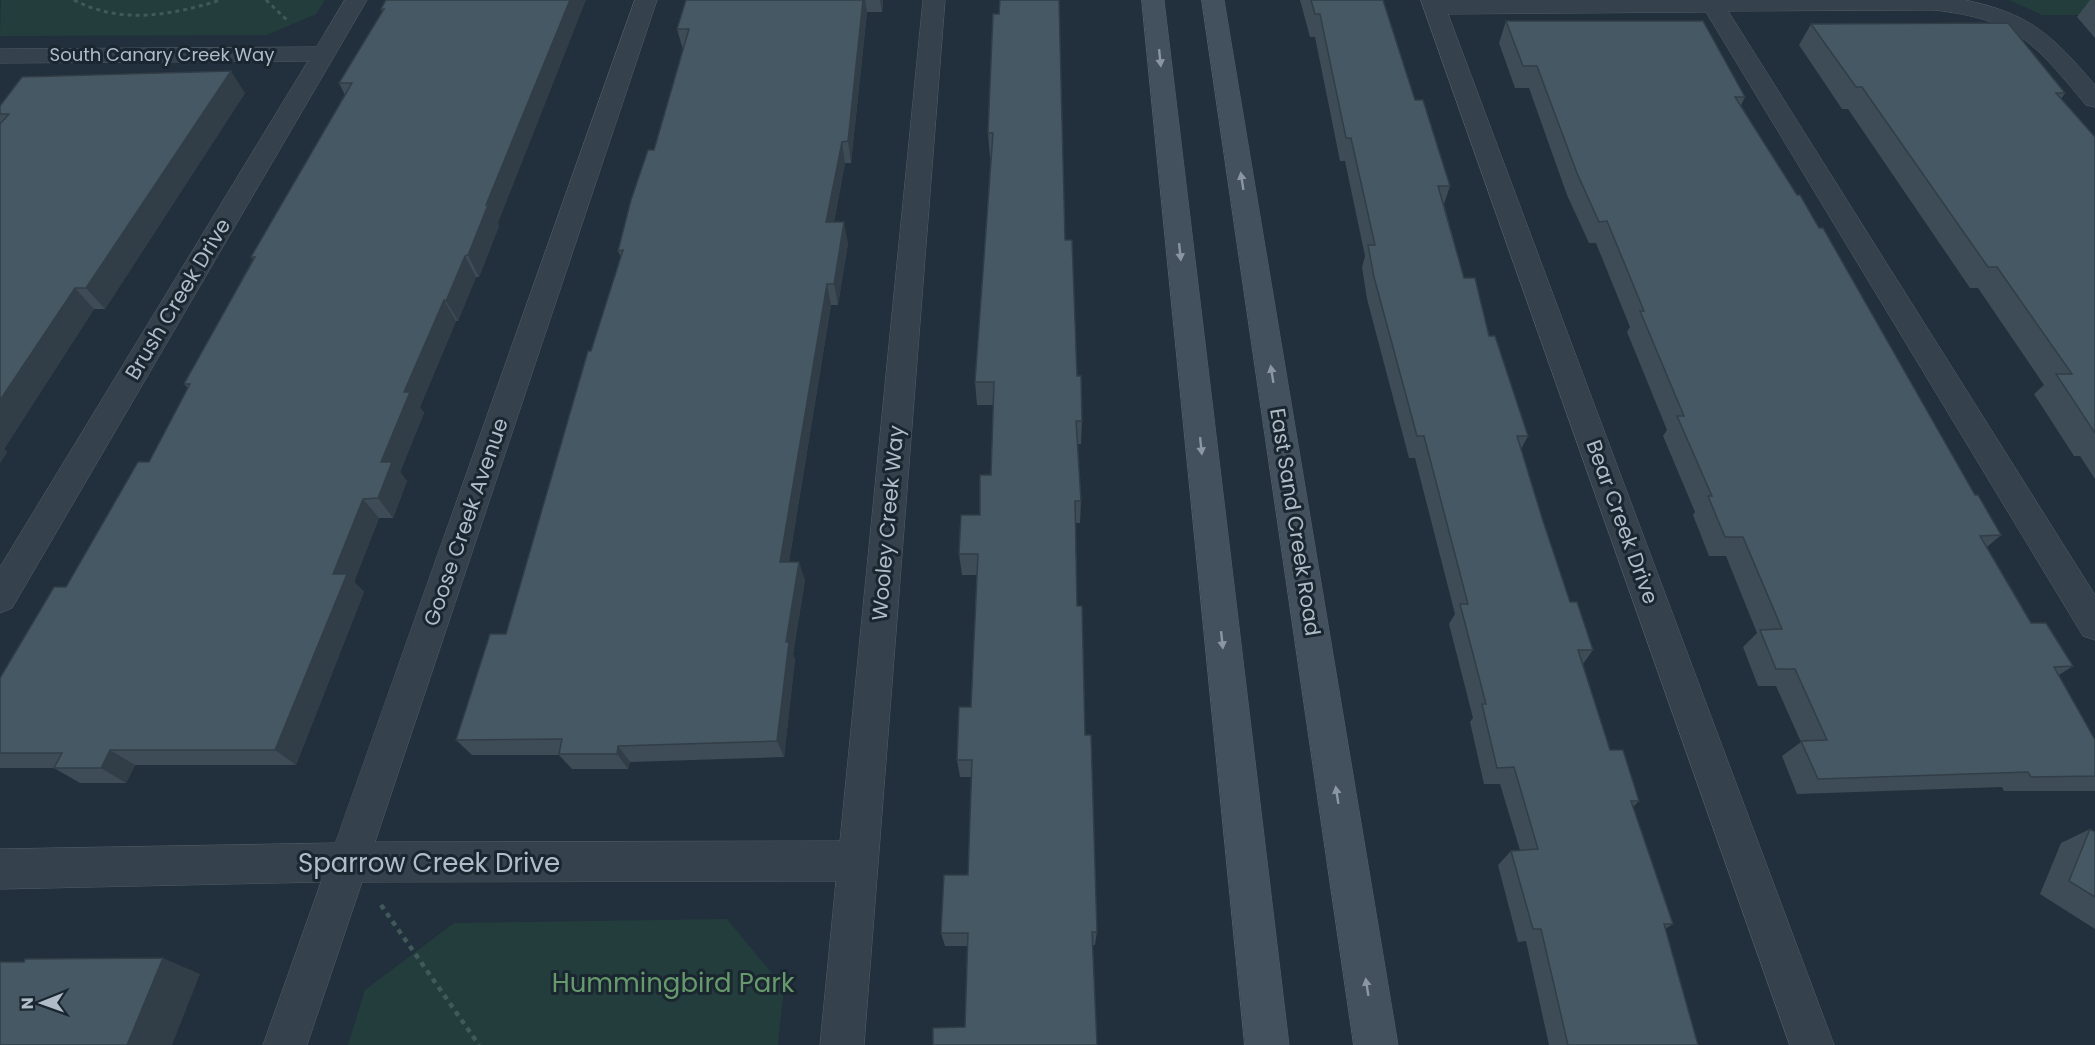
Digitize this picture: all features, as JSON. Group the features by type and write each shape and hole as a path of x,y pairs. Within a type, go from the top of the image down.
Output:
{"street":[{"name":"Brush Creek Drive","path":"0,597 356,0"},
{"name":"Goose Creek Avenue","path":"285,1045 646,0"},
{"name":"Wooley Creek Way","path":"842,1045 934,0"},
{"path":"1154,0 1267,1045"},
{"name":"East Sand Creek Road","path":"1214,0 1376,1045"},
{"path":"1433,3 1713,5 1934,3 1970,6 2004,16 2032,31 2051,48 2095,100"},
{"name":"Bear Creek Drive","path":"1433,3 1812,1045"},
{"path":"1713,5 2095,625"},
{"name":"South Canary Creek Way","path":"11,56 325,54"},
{"path":"0,81 11,56"},
{"name":"Sparrow Creek Drive","path":"0,869 348,862 858,861"}],"path":[{"path":"74,0 94,11 131,16 168,14 221,0"},
{"path":"348,862 410,942 479,1045"}],"green space":[{"path":"1,0 325,0 316,14 267,35 0,36"},
{"path":"2009,0 2095,0 2095,15 2042,15"},
{"name":"Hummingbird Park","path":"727,919 784,988 778,1045 348,1045 365,990 454,923"}],"building":[{"path":"386,0 570,0 486,205 488,205 468,255 465,256 446,301 444,300 404,392 410,392 381,462 392,462 378,498 363,499 333,574 347,574 275,750 110,750 101,768 54,768 62,753 0,753 0,678 54,587 66,587 138,462 149,462 190,384 184,384 255,257 251,257 352,83 339,83 384,9 381,9"},
{"path":"686,0 863,0 848,141 842,142 826,222 844,222 834,284 827,284 780,562 799,562 786,642 789,642 777,741 618,746 617,754 559,754 562,739 456,740 490,634 506,634 588,351 591,351 623,250 618,251 631,200 648,150 654,150 689,29 677,29"},
{"path":"1000,0 1059,0 1065,240 1072,240 1077,376 1081,376 1082,421 1076,421 1081,501 1075,501 1077,606 1082,606 1085,735 1091,735 1097,932 1092,932 1097,1045 933,1045 933,1028 965,1027 968,933 941,933 944,875 968,875 972,760 957,760 959,707 971,707 978,554 959,554 961,515 980,515 980,475 991,475 994,382 975,382 993,133 988,133 993,14 999,14"},
{"path":"1311,0 1383,0 1415,100 1423,100 1450,186 1438,186 1464,278 1475,278 1489,336 1495,336 1528,436 1517,436 1543,521 1570,602 1577,602 1593,650 1578,650 1610,750 1623,750 1639,801 1631,801 1673,924 1664,924 1698,1045 1568,1045 1541,929 1533,929 1511,851 1538,849 1514,767 1497,768 1482,704 1486,704 1460,604 1468,604 1424,436 1417,436 1374,277 1368,245 1375,245 1351,138 1346,138 1320,14 1315,14"},
{"path":"1506,21 1703,21 1745,97 1735,97 1797,195 1800,195 1819,228 1823,228 1975,495 1978,495 2001,535 1980,536 2031,623 2046,623 2073,666 2054,667 2095,738 2095,776 2031,777 2028,772 1818,779 1801,741 1827,740 1795,669 1776,669 1760,630 1782,629 1743,537 1725,537 1708,496 1712,496 1677,416 1684,416 1640,311 1644,311 1607,221 1599,222 1577,173 1537,66 1523,66"},
{"path":"2008,23 2065,93 2056,93 2095,137 2095,433 2056,374 2072,374 1997,267 1988,267 1862,87 1856,87 1811,24"},
{"path":"231,71 86,288 75,288 0,400 0,124 9,114 0,114 0,106 22,77"},
{"path":"2090,829 2095,832 2095,897 2069,881"},
{"path":"163,958 127,1045 0,1045 0,962 24,962 25,959"}]}
